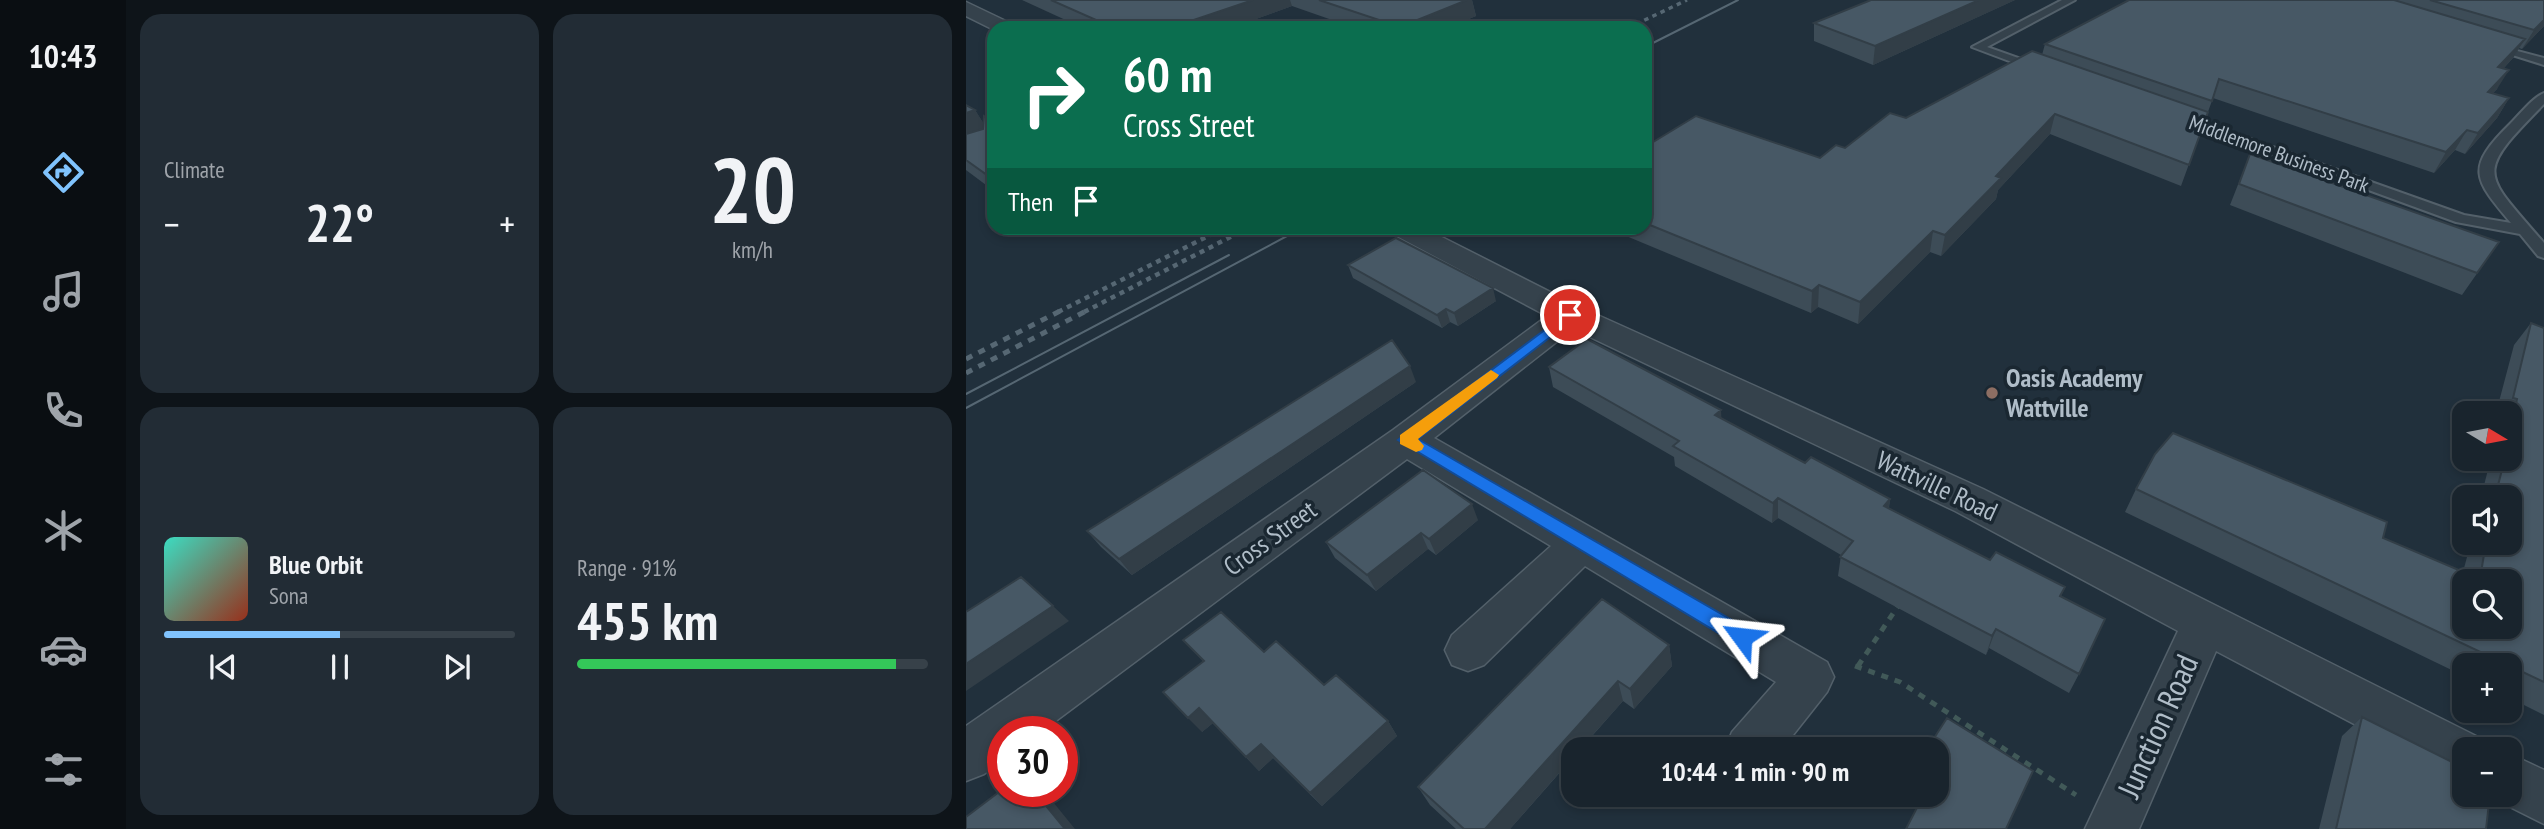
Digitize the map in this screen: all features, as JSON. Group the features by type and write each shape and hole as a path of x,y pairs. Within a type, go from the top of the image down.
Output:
{"street":[{"path":"966,8 991,21"},
{"name":"Wattville Road","path":"1417,235 1570,315 1969,500 2128,580 2204,624 2452,751"},
{"name":"Cross Street","path":"966,756 1406,440 1570,315"},
{"path":"1406,440 1810,677 1760,737"},
{"path":"1468,650 1582,542"},
{"name":"Junction Road","path":"2113,824 2204,624"},
{"path":"2522,786 2544,798"}],"lane":[{"path":"2056,75 1978,47 2070,0"},
{"path":"2474,40 2544,62"},
{"path":"2544,97 2505,136 2487,160 2488,187 2544,253"},
{"name":"Middlemore Business Park","path":"2161,112 2461,219 2522,230"}],"path":[{"path":"1858,666 1902,599"},
{"path":"1810,677 1858,666 1900,682 2113,824"}],"building":[{"path":"1051,0 1253,0 1191,21 1098,21"},
{"path":"1319,0 1467,0 1415,21 1382,21"},
{"path":"1871,0 1979,0 1875,46 1814,23"},
{"path":"2129,0 2394,0 2525,39 2498,67 2509,70 2488,92 2509,98 2478,133 2467,130 2446,152 2219,79 2212,101 2045,44"},
{"path":"2430,0 2544,0 2544,20 2534,30"},
{"path":"2032,51 2208,112 2189,165 2055,114 1996,176 2001,178 1945,235 1933,231 1860,302 1819,285 1812,291 1652,226 1652,143 1696,116 1820,158 1836,145 1845,148 1890,113 1906,118"},
{"path":"966,105 975,110 966,113"},
{"path":"984,116 987,118 987,175 966,160 966,134 983,129"},
{"path":"2250,154 2499,242 2477,273 2239,184"},
{"path":"1396,238 1493,288 1454,313 1446,309 1437,315 1348,265"},
{"path":"2531,323 2544,328 2544,682 2522,672 2522,653 2483,653 2453,639 2522,639 2522,569 2482,569 2484,555 2522,555 2522,485 2498,485 2502,471 2522,471 2522,401 2513,398"},
{"path":"1587,339 1721,410 1715,415 1805,463 1811,457 1890,499 1884,506 1990,560 1996,552 2065,587 2060,596 2105,619 2079,674 1996,629 1992,636 1840,557 1853,541 1778,498 1773,503 1673,446 1679,441 1549,367"},
{"path":"1392,340 1410,366 1119,559 1087,531"},
{"path":"2173,433 2387,522 2383,538 2456,569 2452,569 2452,638 2136,489 2155,454"},
{"path":"1423,470 1472,504 1429,539 1421,533 1367,575 1326,542"},
{"path":"1021,577 1053,606 966,664 966,612"},
{"path":"1602,599 1669,645 1630,689 1618,681 1568,737 1561,737 1561,744 1485,829 1464,829 1418,787"},
{"path":"1221,612 1264,652 1276,641 1324,685 1336,675 1388,721 1310,793 1261,744 1246,757 1199,708 1188,718 1163,692 1204,661 1183,640"},
{"path":"2362,717 2452,762 2452,807 2489,807 2486,829 2336,829"},
{"path":"1947,718 2033,771 2006,829 1906,829 1917,807 1949,807 1949,737 1935,737"},
{"path":"987,801 987,807 1047,807 1065,829 966,829 966,817"}],"tram line":[{"path":"1652,43 1738,0"},
{"path":"966,408 1289,235"},
{"path":"966,394 1229,255"}],"railway":[{"path":"1643,21 1687,0"},
{"path":"1058,312 1210,235"},
{"path":"1084,312 1234,235"},
{"path":"966,359 1062,310"},
{"path":"966,373 1088,310"}],"slow traffic":[{"path":"1416,446 1406,440 1491,375"}],"place":[{"name":"Oasis Academy Wattville","path":"1992,393"}],"route":[{"path":"1570,315 1406,440 1742,637"}]}
